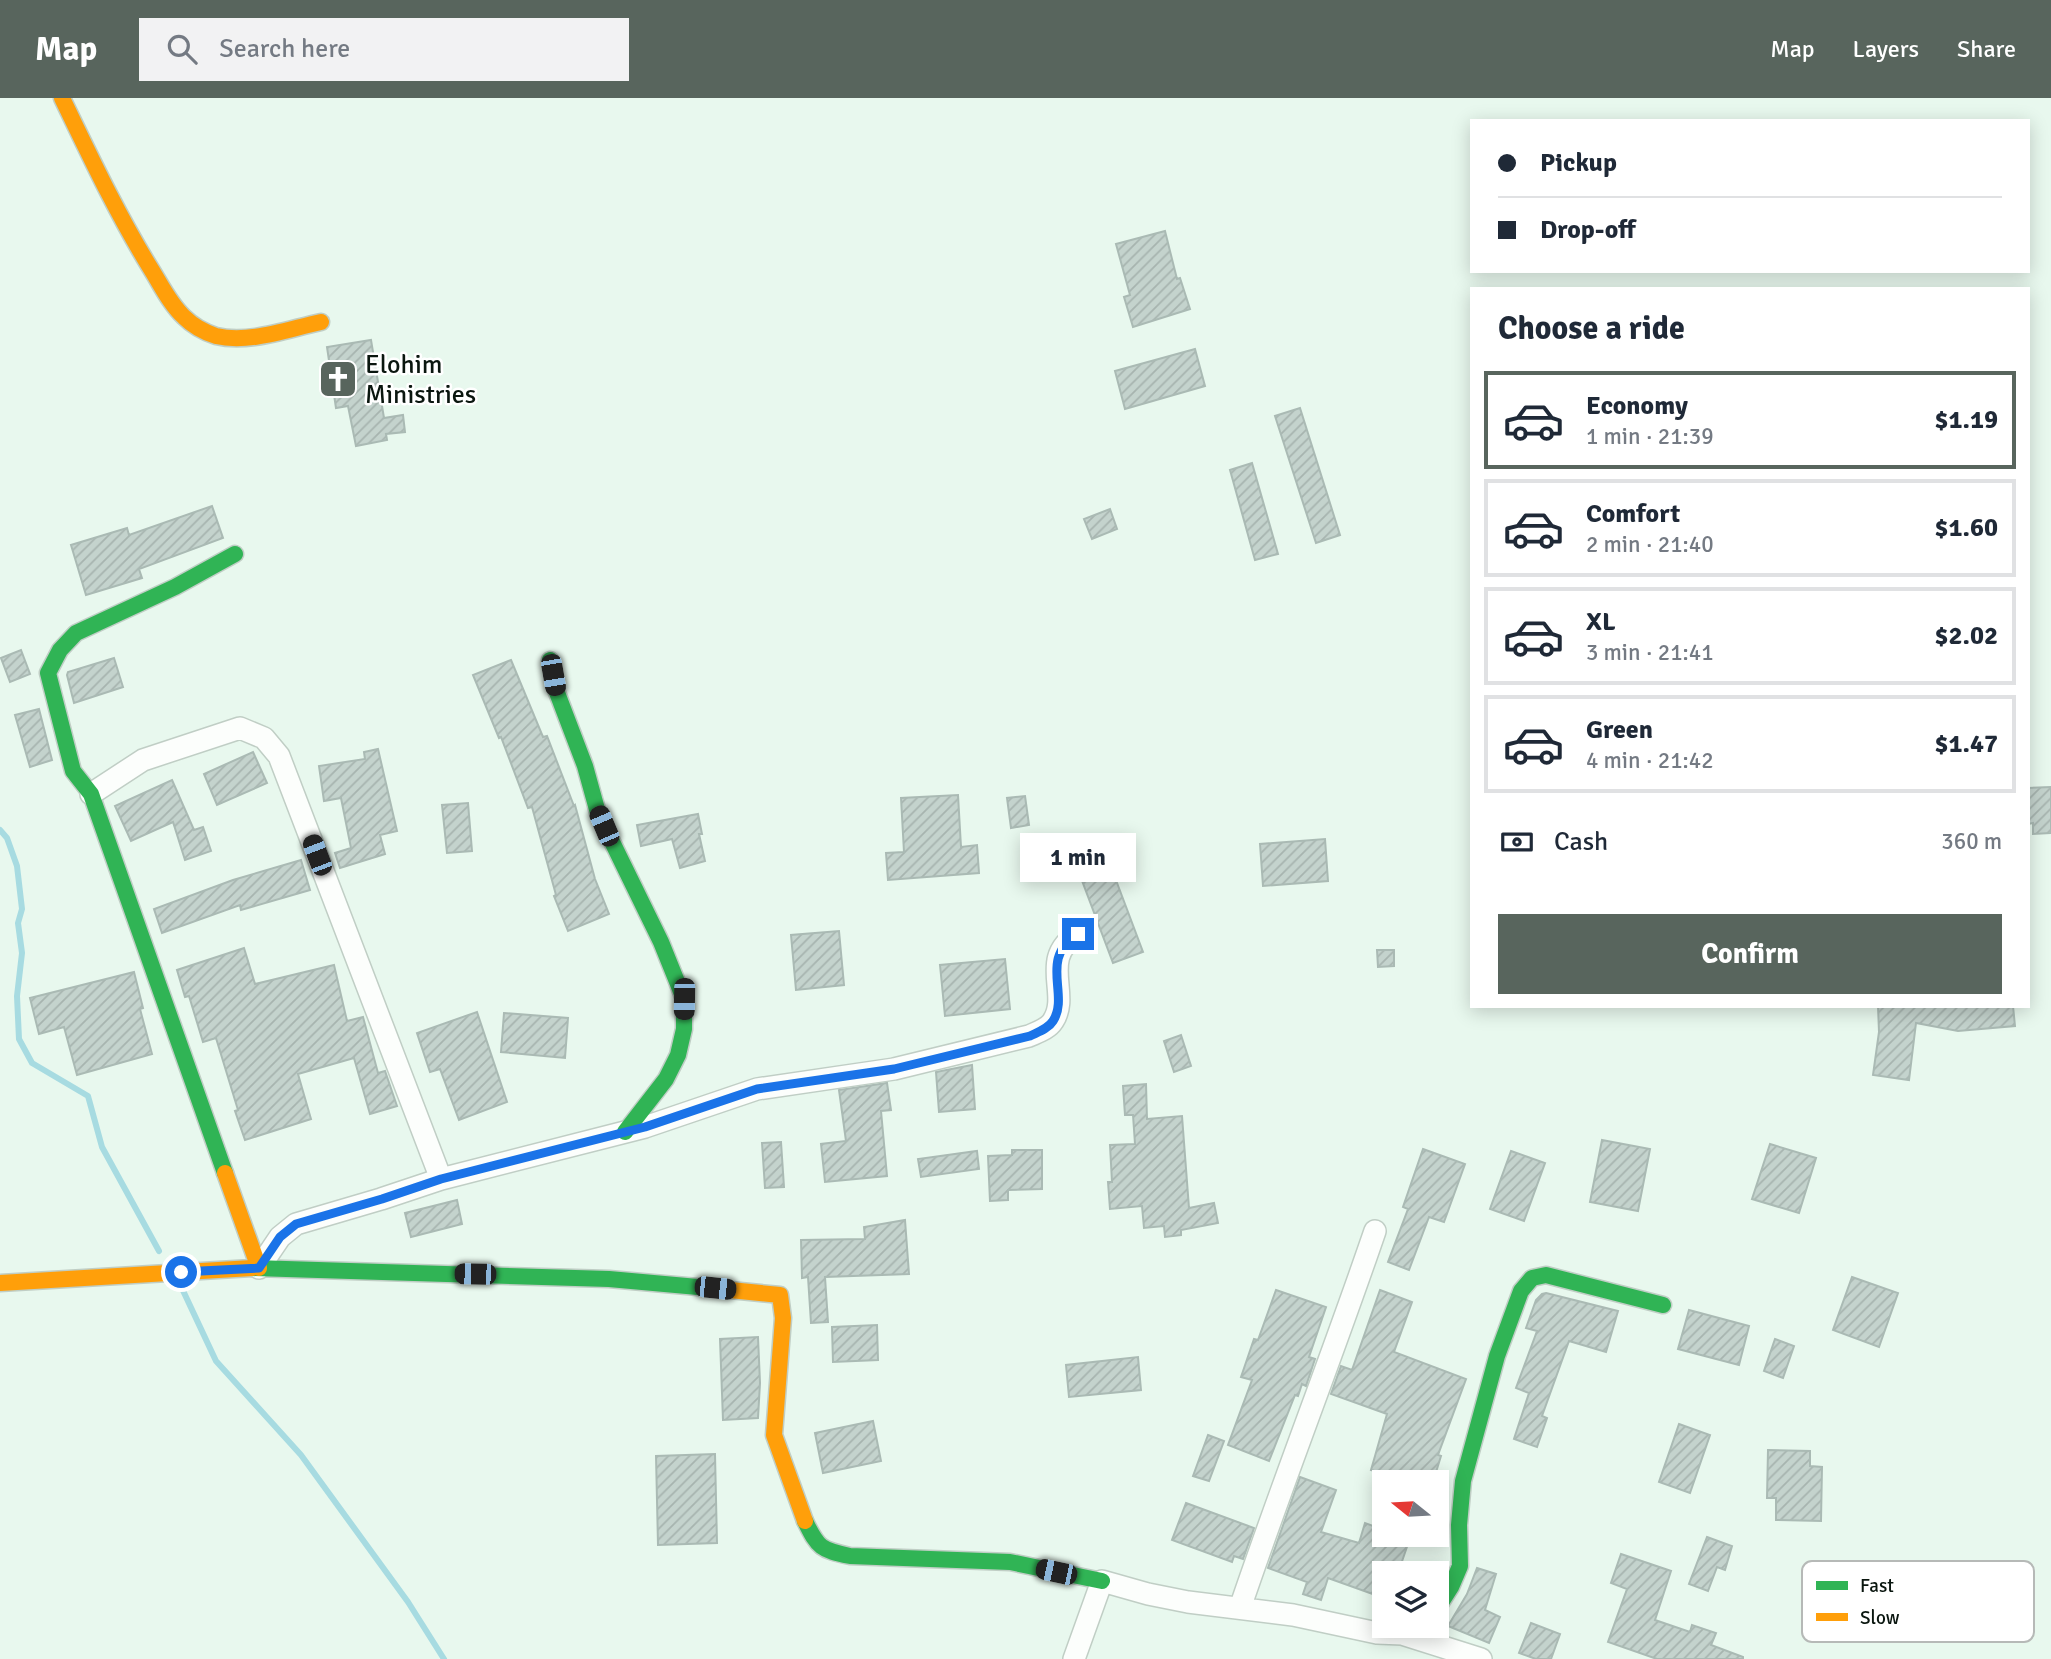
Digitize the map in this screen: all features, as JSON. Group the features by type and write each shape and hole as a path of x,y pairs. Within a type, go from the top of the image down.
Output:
{"street":[{"path":"62,98 129,234 182,316 200,330 217,336 237,338 321,322"},
{"path":"235,554 175,587 76,634 60,650 48,673 73,771 91,794 259,1268"},
{"path":"550,660 556,690 598,813 661,942 684,999 684,1028 678,1055 666,1079 625,1132"},
{"path":"91,794 143,761 240,728 264,738 279,756 441,1179"},
{"path":"259,1268 280,1237 296,1224 441,1179 645,1127 757,1089 894,1069 1030,1036 1044,1030 1054,1021 1058,1004 1057,970 1060,952 1068,940 1078,934"},
{"path":"1240,1608 1375,1231"},
{"path":"0,1283 259,1268 609,1279 780,1295 783,1318 775,1436 803,1517 814,1540 827,1551 850,1556 1010,1562 1175,1599 1293,1615 1372,1632"},
{"path":"1449,1590 1460,1566 1459,1525 1463,1481 1497,1356 1511,1316 1526,1285 1532,1278 1546,1275 1663,1305"},
{"path":"1074,1659 1102,1581"},
{"path":"1428,1638 1480,1659"}],"building":[{"path":"1165,231 1177,279 1180,278 1190,309 1133,327 1124,297 1130,295 1116,244"},
{"path":"371,340 384,418 403,415 405,432 386,434 387,440 356,446 348,406 336,408 327,347"},
{"path":"1195,349 1205,386 1125,409 1115,371"},
{"path":"1300,408 1340,535 1316,543 1275,416"},
{"path":"1252,463 1278,554 1255,560 1230,470"},
{"path":"212,506 223,538 139,569 142,578 86,595 71,545 127,528 129,535"},
{"path":"1110,509 1117,529 1092,539 1084,519"},
{"path":"21,650 30,674 10,682 1,658"},
{"path":"114,658 123,687 74,703 68,672"},
{"path":"511,660 543,737 547,736 575,805 595,879 609,914 568,931 554,896 556,895 532,807 528,808 501,737 499,738 473,675"},
{"path":"39,709 52,760 30,767 15,715"},
{"path":"378,749 397,831 380,835 385,854 340,868 335,853 351,848 341,798 324,801 319,766 365,759 364,752"},
{"path":"253,752 267,783 217,805 204,774"},
{"path":"172,780 194,830 203,827 211,851 185,860 173,822 131,841 115,806"},
{"path":"2051,787 2051,833 2033,834 2033,823 2030,824 2030,788"},
{"path":"958,795 961,847 977,845 979,873 888,880 886,853 904,852 901,798"},
{"path":"1025,796 1029,825 1011,828 1007,798"},
{"path":"468,803 472,851 447,853 442,805"},
{"path":"698,814 705,861 680,868 672,839 641,846 637,825"},
{"path":"1099,835 1143,952 1113,963 1069,846"},
{"path":"1325,839 1328,881 1263,886 1260,844"},
{"path":"301,860 310,890 241,910 240,905 162,933 154,909 233,880"},
{"path":"839,931 844,985 796,990 791,935"},
{"path":"244,948 255,984 334,965 347,1021 363,1017 378,1073 385,1071 397,1106 370,1114 354,1058 298,1074 311,1119 245,1140 216,1038 203,1042 189,996 185,997 177,970"},
{"path":"1377,950 1394,950 1394,966 1378,967"},
{"path":"1005,959 1010,1009 945,1016 940,965"},
{"path":"134,972 152,1054 77,1075 64,1027 39,1034 30,998"},
{"path":"1878,1008 2013,1008 2015,1026 1958,1031 1916,1023 1909,1080 1873,1075 1879,1032"},
{"path":"477,1012 507,1102 459,1120 440,1069 430,1072 417,1033"},
{"path":"504,1013 568,1018 565,1058 501,1052"},
{"path":"1181,1035 1191,1066 1174,1072 1164,1041"},
{"path":"972,1065 975,1109 939,1112 936,1072"},
{"path":"887,1083 891,1110 881,1111 887,1176 825,1182 821,1144 846,1141 839,1090"},
{"path":"1146,1084 1147,1119 1182,1116 1189,1208 1214,1203 1218,1223 1181,1230 1181,1235 1165,1237 1164,1226 1144,1228 1142,1206 1110,1209 1110,1145 1135,1144 1133,1115 1125,1115 1123,1086"},
{"path":"1602,1140 1650,1149 1638,1211 1590,1202"},
{"path":"781,1142 784,1187 765,1188 762,1143"},
{"path":"1770,1144 1816,1158 1799,1213 1752,1199"},
{"path":"1423,1149 1465,1164 1444,1222 1429,1217 1409,1270 1388,1262 1408,1209 1403,1207"},
{"path":"1012,1150 1042,1150 1042,1189 1008,1190 1008,1200 990,1201 988,1156 1012,1155"},
{"path":"977,1151 979,1169 921,1177 918,1159"},
{"path":"1511,1151 1545,1163 1524,1221 1490,1209"},
{"path":"457,1200 462,1224 411,1237 405,1213"},
{"path":"905,1220 909,1274 825,1277 828,1322 811,1323 808,1277 802,1278 801,1240 865,1239 864,1227"},
{"path":"1852,1277 1898,1293 1879,1347 1833,1330"},
{"path":"1276,1290 1326,1307 1309,1357 1315,1359 1306,1386 1302,1384 1298,1396 1295,1395 1269,1461 1228,1445 1252,1380 1241,1377 1254,1339 1258,1340"},
{"path":"1380,1290 1412,1302 1394,1352 1466,1379 1438,1455 1441,1456 1437,1470 1371,1470 1387,1414 1331,1394 1341,1366 1352,1370"},
{"path":"1546,1293 1618,1311 1606,1352 1569,1341 1542,1416 1547,1418 1537,1447 1514,1439 1529,1393 1516,1388 1537,1331 1526,1328 1536,1300"},
{"path":"1689,1310 1749,1326 1739,1365 1678,1349"},
{"path":"877,1325 878,1360 833,1362 832,1327"},
{"path":"758,1337 758,1418 723,1420 720,1339"},
{"path":"1775,1339 1794,1346 1783,1378 1764,1371"},
{"path":"1138,1357 1141,1390 1069,1397 1066,1365"},
{"path":"873,1421 881,1461 823,1473 815,1433"},
{"path":"1679,1424 1710,1435 1690,1493 1659,1482"},
{"path":"1208,1435 1224,1441 1209,1481 1193,1476"},
{"path":"1768,1450 1810,1451 1810,1466 1822,1467 1821,1521 1776,1520 1776,1498 1767,1498"},
{"path":"715,1454 717,1543 658,1545 656,1456"},
{"path":"1300,1477 1336,1490 1321,1532 1359,1543 1365,1523 1372,1526 1372,1547 1407,1547 1402,1561 1372,1561 1372,1594 1328,1578 1321,1600 1303,1594 1307,1582 1268,1568"},
{"path":"1186,1503 1254,1528 1243,1559 1234,1556 1232,1562 1172,1540"},
{"path":"1707,1537 1732,1546 1725,1570 1717,1567 1708,1591 1689,1584"},
{"path":"1621,1554 1671,1571 1655,1620 1690,1632 1692,1625 1716,1633 1711,1645 1743,1659 1657,1659 1608,1642 1627,1589 1611,1583"},
{"path":"1477,1568 1496,1574 1485,1610 1500,1617 1489,1643 1449,1626 1467,1594"},
{"path":"1531,1623 1560,1634 1551,1659 1536,1659 1519,1653"}],"waterway":[{"path":"0,830 7,838 17,866 22,909 18,923 22,953 17,996 19,1039 32,1063 88,1096 102,1147 159,1251"},
{"path":"179,1282 216,1361 301,1455 408,1602 444,1659"}],"traffic: fast":[{"path":"225,1173 91,794 73,771 48,673 60,650 76,633 175,587 235,554"},
{"path":"550,660 556,690 585,766 598,813 661,942 684,999 684,1029 678,1055 666,1079 625,1132"},
{"path":"252,1268 609,1279 720,1289"},
{"path":"1449,1590 1460,1566 1459,1525 1463,1481 1497,1356 1521,1291 1532,1278 1546,1275 1663,1305"},
{"path":"805,1521 813,1537 822,1546 850,1556 1010,1562 1102,1581"}],"traffic: slow":[{"path":"62,98 127,227 170,300 187,320 216,336 229,338 268,335 321,322"},
{"path":"225,1173 259,1268"},
{"path":"0,1283 252,1268"},
{"path":"720,1289 780,1295 783,1318 774,1435 805,1521"}],"place":[{"name":"Elohim Ministries","path":"338,379"}],"route":[{"path":"181,1272 259,1268 280,1237 296,1224 441,1179 645,1127 757,1089 894,1069 1030,1036 1044,1030 1054,1021 1058,1004 1057,970 1060,952 1068,940 1078,934"}]}
